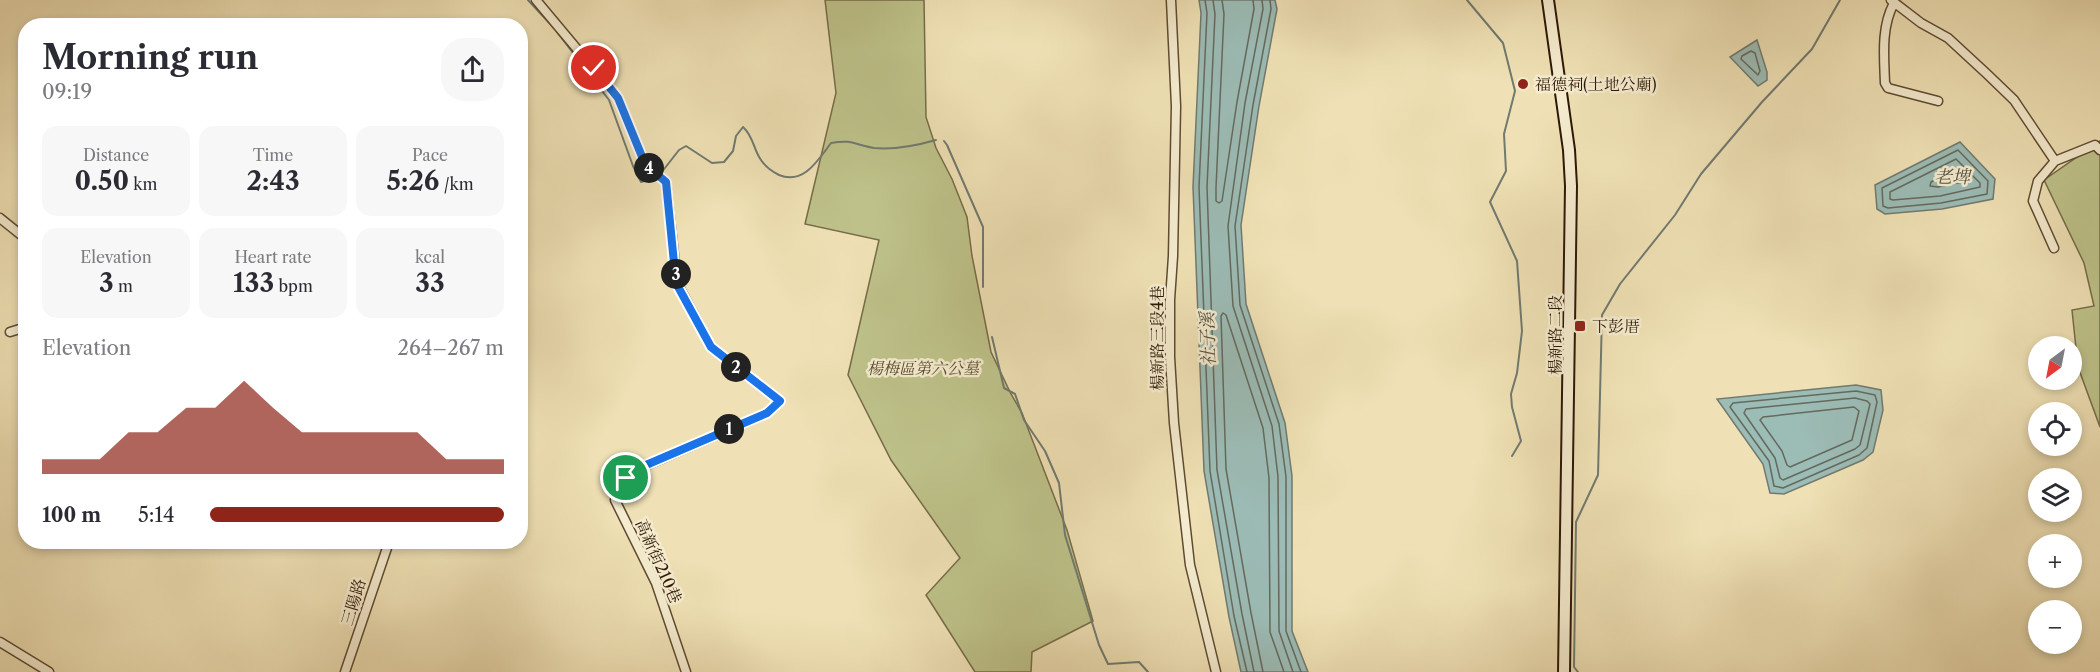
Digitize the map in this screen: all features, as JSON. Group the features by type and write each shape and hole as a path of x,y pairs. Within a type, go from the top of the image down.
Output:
{"main road":[{"name":"楊新路二段","path":"1548,0 1569,150 1571,186 1564,672"}],"street":[{"name":"高新街210巷","path":"536,0 618,98 645,164 666,182 676,283 711,347 780,401 767,413 636,470 626,478 617,492 615,500 656,584 686,672"},
{"name":"楊新路三段4巷","path":"1171,0 1176,106 1170,300 1170,357 1174,423 1190,565 1216,672"},
{"path":"1938,101 1888,88 1885,83 1884,47 1887,16 1892,2 1921,23 1948,38 2014,100 2055,161"},
{"path":"2054,248 2033,201 2038,181 2055,161 2095,145 2100,150"},
{"path":"0,218 18,233"},
{"path":"10,332 18,330"},
{"name":"三陽路","path":"345,672 387,549"},
{"path":"0,642 49,672"}],"green space":[{"name":"楊梅區第六公墓","path":"825,0 924,0 926,117 936,148 952,179 967,217 972,256 991,352 1022,413 1067,530 1093,621 1032,652 1031,672 975,672 926,595 960,558 891,460 848,375 879,240 805,224 836,93"},
{"path":"2100,141 2100,427 2082,378 2082,336 2075,336 2072,310 2094,306 2084,263 2044,180"}],"water":[{"path":"1199,0 1275,0 1277,9 1259,106 1241,225 1246,304 1285,423 1292,476 1292,631 1308,672 1241,672 1229,617 1204,471 1193,187 1201,13"},
{"path":"1757,40 1767,72 1767,80 1758,86 1730,57"},
{"name":"老埤","path":"1960,142 1995,179 1993,199 1942,209 1885,214 1877,209 1875,185"},
{"path":"1856,385 1881,390 1883,410 1873,452 1863,460 1784,494 1770,493 1763,464 1717,399"}],"waterway":[{"path":"528,0 554,28 609,100 641,182 658,177"},
{"name":"社子溪","path":"1467,0 1503,43 1515,91 1504,134 1506,171 1490,202 1517,261 1522,331 1517,373 1511,394 1521,441 1512,456"},
{"path":"1578,672 1574,667 1576,522 1598,475 1602,315 1620,284 1675,215 1701,174 1762,102 1812,49 1840,0"},
{"path":"661,173 679,150 686,146 712,163 724,162 733,151 736,136 743,127 758,156 769,169 788,177 796,177 810,169 831,143 849,142 874,148 890,148 913,146 936,140"},
{"path":"944,141 983,227 983,287"},
{"path":"992,337 1004,388 1015,394 1024,420 1045,451 1059,483 1065,535 1099,645 1108,664 1139,662 1148,672"}],"place":[{"name":"福德祠(土地公廟)","path":"1523,84"},
{"name":"下彭厝","path":"1580,326"}],"route":[{"path":"594,68 618,98 645,164 666,182 676,283 711,347 780,401 767,413 646,465 626,478"}]}
